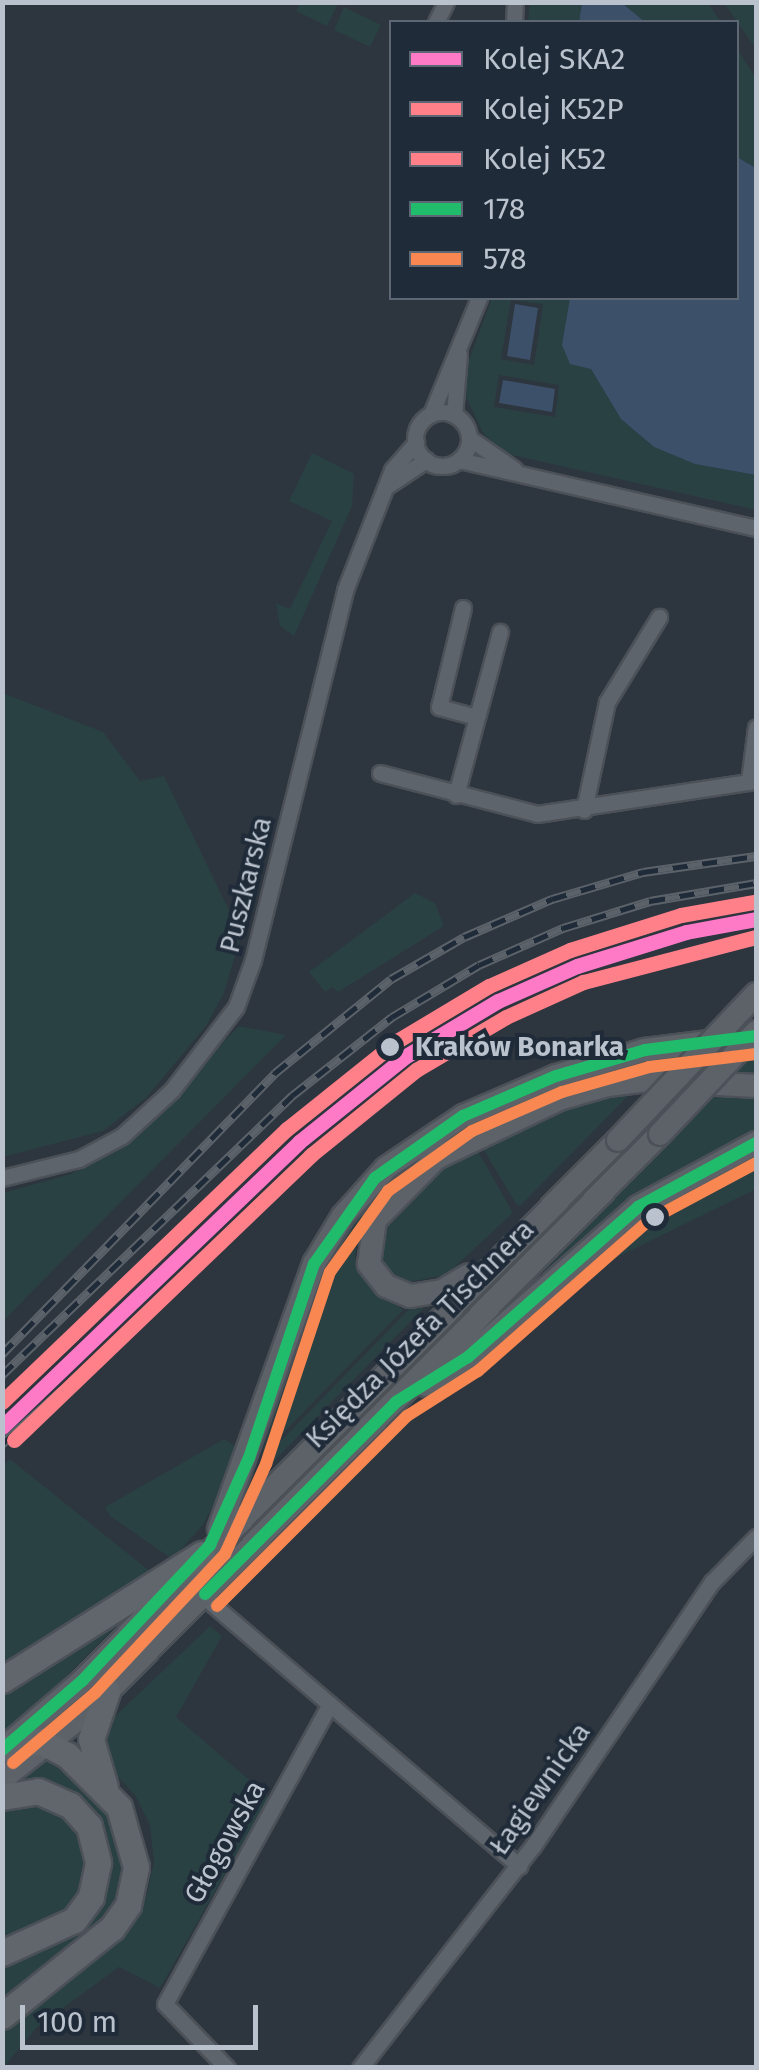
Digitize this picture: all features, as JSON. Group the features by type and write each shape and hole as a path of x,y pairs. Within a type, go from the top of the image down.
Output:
{"main road":[{"name":"Księdza Józefa Tischnera","path":"3,1749 82,1681 206,1550 618,1140 756,994"},
{"name":"Księdza Józefa Tischnera","path":"2,1779 51,1744 107,1692 756,1034"},
{"name":"Księdza Józefa Tischnera","path":"206,1550 258,1429 314,1264 353,1202 402,1154 463,1116 556,1076 644,1050 756,1034"},
{"path":"510,1250 442,1291 417,1296 379,1280 366,1248 382,1209 424,1167 472,1136 559,1098 646,1080 756,1086"},
{"path":"396,1402 468,1357 638,1207 756,1143"},
{"path":"2,1680 206,1550"},
{"path":"2,2016 94,1944 128,1904 135,1850 106,1791 91,1740 107,1692"},
{"path":"3,1749 51,1744 106,1791"},
{"path":"2,1797 38,1791 70,1805 93,1834 98,1863 90,1897 74,1920 2,1953"}],"street":[{"path":"478,300 432,414 418,428 416,442 426,460 446,466 460,460 518,471 756,528"},
{"path":"459,350 454,415 469,438 518,471"},
{"path":"432,414 454,415"},
{"path":"460,460 469,438"},
{"name":"Puszkarska","path":"2,1178 80,1159 134,1127 183,1077 236,1007 262,928 345,590 395,464 416,442"},
{"path":"388,486 426,460"},
{"path":"463,608 438,706 477,716"},
{"path":"584,810 607,702 659,617"},
{"path":"456,795 500,632"},
{"path":"380,773 538,814 584,810 753,782 756,727"},
{"name":"Łagiewnicka","path":"360,2068 519,1866 712,1582 756,1536"},
{"path":"203,1596 519,1866"},
{"name":"Głogowska","path":"227,2068 165,2004 330,1704"}],"green space":[{"path":"300,2 338,4 327,26 296,11"},
{"path":"530,3 582,3 579,20 528,20"},
{"path":"622,3 708,3 720,20 643,20"},
{"path":"724,3 756,3 756,49 739,20"},
{"path":"344,7 381,25 370,47 334,30"},
{"path":"739,52 756,78 756,179 754,167 739,158"},
{"path":"491,300 511,300 570,300 563,345 591,369 621,419 654,447 695,464 756,475 756,510 504,453 483,433 460,384","holes":["511,300 543,304 534,365 501,359","499,375 559,385 555,417 494,407"]},
{"path":"312,453 354,474 352,506 294,636 280,626 276,603 290,609 332,521 289,501"},
{"path":"3,693 103,732 140,781 164,776 241,935 224,993 206,1026 147,1097 103,1131 3,1157"},
{"path":"415,893 435,903 444,926 338,992 333,987 325,992 309,972"},
{"path":"239,1026 286,1035 3,1321 3,1193 71,1174 128,1141"},
{"path":"756,1044 756,1078 543,1097 473,1122 609,1070"},
{"path":"634,1090 520,1206 516,1204 479,1142 590,1099"},
{"path":"719,1091 756,1094 756,1131 640,1192 510,1306"},
{"path":"463,1127 394,1179 357,1228 355,1257 363,1279 403,1310 261,1456 312,1293 353,1218 396,1171"},
{"path":"475,1146 513,1213 446,1275 398,1284 379,1263 377,1234 416,1182"},
{"path":"623,1148 626,1152 292,1484"},
{"path":"756,1164 756,1189 585,1273 663,1214"},
{"path":"424,1308 271,1464 263,1459 409,1309"},
{"path":"224,1439 237,1447 222,1487 203,1525 172,1559 110,1516 105,1507"},
{"path":"10,1459 151,1572 2,1668 2,1466"},
{"path":"285,1491 288,1494 68,1715 65,1712"},
{"path":"130,1613 37,1705 3,1739 3,1689"},
{"path":"210,1626 222,1636 176,1717 269,1797 160,1988 119,1967 37,2027 3,2068 3,2031 108,1948 147,1894 154,1861 150,1825 135,1795 104,1762 103,1736 110,1721"},
{"path":"47,1758 110,1814 125,1857 121,1892 109,1916 3,2005 3,1962 77,1930 105,1839 19,1781"},
{"path":"13,1802 56,1804 90,1847 77,1907 3,1945 3,1806"}],"water":[{"path":"582,3 622,3 643,20 579,20"},
{"path":"739,158 754,167 756,475 695,464 654,447 621,419 591,369 570,364 562,345 570,300 739,300"},
{"path":"515,304 538,308 530,360 507,356"},
{"path":"503,380 555,389 552,412 499,403"}],"railway":[{"path":"2,1354 275,1073 391,979 464,937 552,899 643,872 756,856"},
{"path":"2,1375 293,1095 392,1017 479,965 563,928 650,901 756,883"},
{"path":"719,945 756,941"},
{"path":"2,1444 63,1389"}],"rail line":[{"name":"K52","path":"2,1402 287,1129 397,1041 489,986 570,950 681,915 753,902"},
{"name":"SKA2","path":"2,1427 299,1142 406,1056 498,1001 577,966 686,932 756,919"},
{"name":"K52P","path":"14,1440 311,1155 416,1070 506,1017 583,982 756,937"}],"transit line":[{"name":"178","path":"2,1750 82,1681 210,1545 249,1458 314,1264 375,1178 463,1116 556,1076 645,1050 756,1036"},
{"name":"578","path":"13,1763 95,1693 225,1554 266,1464 330,1272 388,1191 472,1131 562,1092 649,1067 756,1054"},
{"name":"178","path":"205,1594 396,1402 468,1357 638,1207 756,1143"},
{"name":"578","path":"217,1606 407,1416 478,1371 648,1221 756,1163"}],"place":[{"name":"Kraków Bonarka","path":"390,1047"}]}
